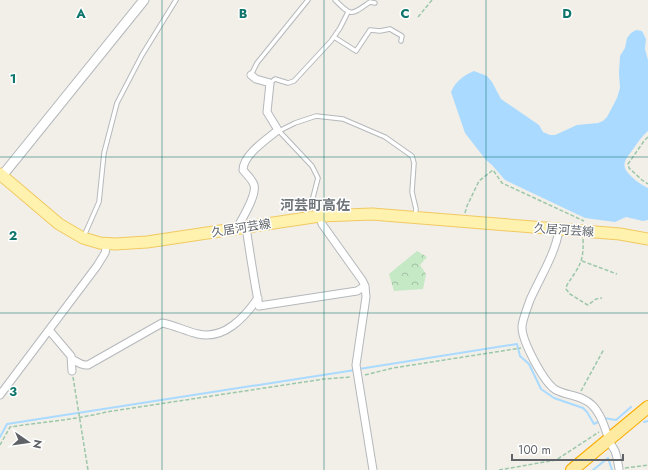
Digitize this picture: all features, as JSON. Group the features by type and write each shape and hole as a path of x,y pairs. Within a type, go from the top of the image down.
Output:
{"highway":[{"path":"572,470 607,434 648,407"}],"main road":[{"name":"久居河芸線","path":"1,175 59,224 83,238 100,243 147,242 320,216 372,214 558,230 585,227 648,239"}],"street":[{"path":"1,175 144,0"},
{"path":"251,75 256,79 270,83 267,103 268,112 279,130 256,147 244,163 243,170 254,186 252,198 242,228 259,306 357,290 365,286"},
{"path":"320,216 322,224 365,286 366,296 357,372 373,470"},
{"path":"558,230 556,246 539,280 526,313 522,328 523,336 527,347 548,383 556,390 585,400 593,406 615,450 619,469"},
{"path":"0,395 97,266 106,253 107,243"},
{"path":"49,330 72,359 79,364 88,365 162,323 202,334 217,334 225,331 241,319 258,298"},
{"path":"72,359 72,371"}],"lane":[{"path":"83,238 99,202 104,153 117,103 142,55 176,0"},
{"path":"251,75 257,63 308,0"},
{"path":"335,0 348,12 356,12 370,2 375,3"},
{"path":"270,83 275,79 288,83 294,81 334,37 348,12"},
{"path":"334,37 356,51 370,30 380,31 390,29 402,36 401,42"},
{"path":"320,216 312,204 318,178 312,166 279,130 294,123 316,116 343,119 385,137 412,156 414,163 412,192 416,209 415,218"}],"path":[{"path":"418,16 432,0"},
{"path":"648,137 628,164 629,168 648,184"},
{"path":"464,222 467,206 477,184 492,170 502,183 585,227 584,252 582,261 566,289 588,305 598,298 602,298"},
{"path":"582,261 617,274"},
{"path":"0,445 10,427 68,418 80,418 106,412 357,372 393,368 522,348"},
{"path":"578,397 604,349"},
{"path":"72,371 88,470"},
{"path":"499,470 556,460 607,434"},
{"path":"619,469 648,465"}],"green space":[{"path":"417,251 427,257 420,265 426,274 423,289 394,291 389,274"}],"water":[{"path":"636,30 642,31 646,39 645,49 648,60 648,131 640,139 628,156 625,166 628,173 634,179 648,188 648,220 643,221 626,217 615,222 585,218 505,180 486,160 465,133 451,92 460,79 474,71 487,76 501,99 539,125 543,132 550,135 555,135 577,125 598,123 603,121 607,117 617,98 620,88 620,56 625,48 627,38"}],"waterway":[{"path":"359,369 517,344 520,356 529,364 541,389 554,398 583,408 594,424 600,421"},
{"path":"0,437 7,424 355,370"},
{"path":"604,418 616,420 631,407"},
{"path":"644,422 648,421"},
{"path":"593,470 608,458 612,470"}],"district":[{"name":"河芸町高佐","path":"315,205"}]}
